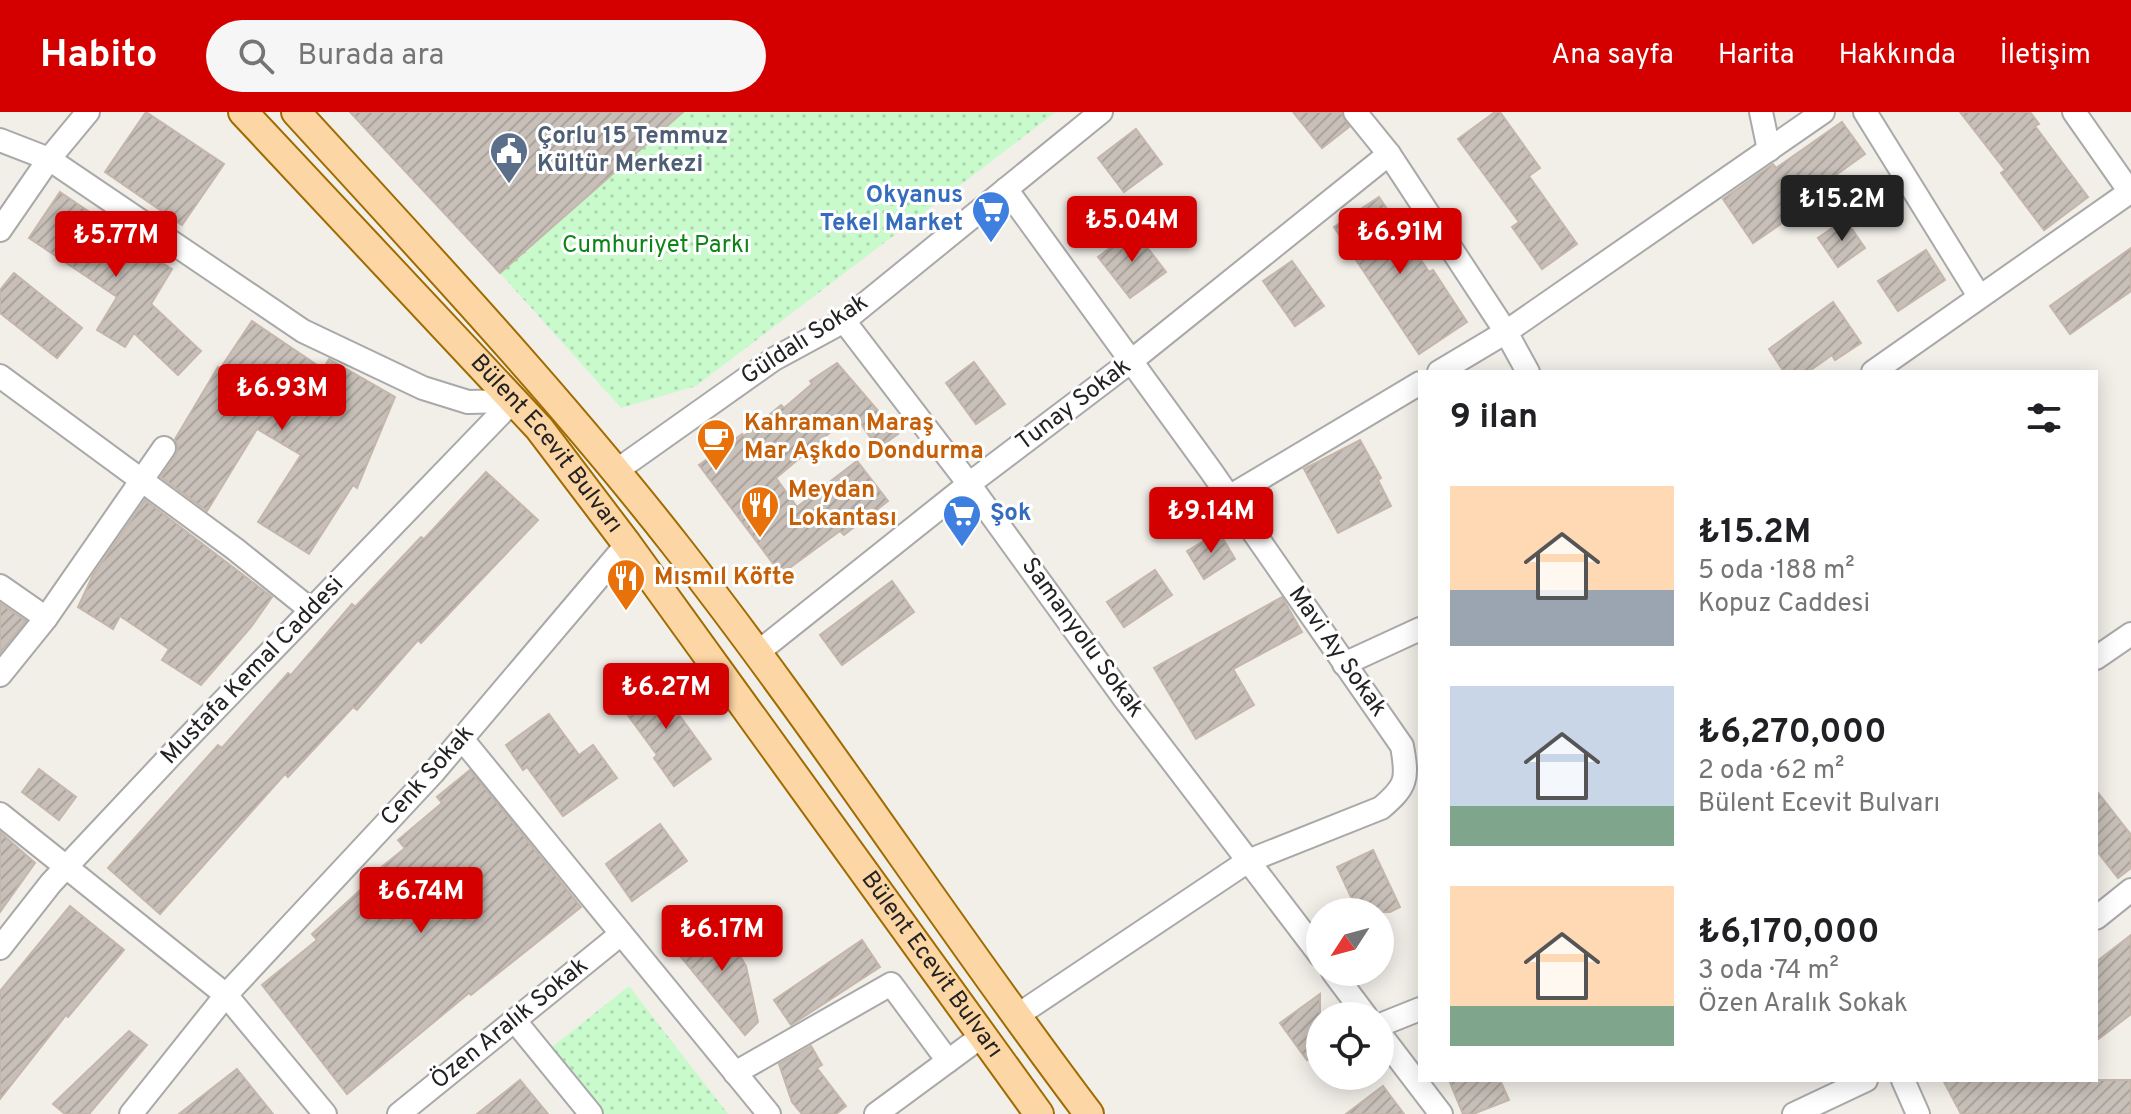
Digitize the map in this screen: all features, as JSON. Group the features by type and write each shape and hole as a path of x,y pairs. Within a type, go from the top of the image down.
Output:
{"main road":[{"name":"Bülent Ecevit Bulvarı","path":"243,112 539,428 627,544 1039,1114"},
{"name":"Bülent Ecevit Bulvarı","path":"296,112 538,378 654,519 757,653 1015,1017 1089,1114"},
{"path":"513,401 538,378"},
{"path":"539,428 616,471 627,544"},
{"path":"627,544 654,519"}],"street":[{"path":"0,230 49,159 88,112"},
{"name":"Güldalı Sokak","path":"616,471 774,359 844,321 1101,112"},
{"path":"1355,112 1389,154 1506,332 1527,370"},
{"path":"1761,112 1769,150"},
{"path":"1442,370 1506,332 1823,112"},
{"path":"1865,112 1979,296"},
{"path":"1876,370 2131,191 2074,112"},
{"path":"0,140 49,159 303,331 423,388 468,402 513,401"},
{"name":"Tunay Sokak","path":"757,653 969,484 1130,362 1389,154"},
{"name":"Mavi Ay Sokak","path":"1006,189 1229,497 1402,746 1407,773 1397,794 1381,808 1248,861 1015,1017"},
{"name":"Samanyolu Sokak","path":"844,321 1306,937"},
{"path":"0,376 235,549 311,610"},
{"path":"1229,497 1418,384"},
{"name":"Mustafa Kemal Caddesi","path":"0,948 68,866 513,401"},
{"path":"0,675 46,618 164,448"},
{"name":"Cenk Sokak","path":"131,1114 226,995 433,773 627,544"},
{"path":"0,586 46,618"},
{"path":"1344,664 1418,630"},
{"path":"2098,657 2131,634"},
{"path":"462,739 769,1114"},
{"path":"0,814 226,995 325,1114"},
{"path":"2098,916 2131,890"},
{"name":"Özen Aralık Sokak","path":"399,1114 621,934"},
{"path":"735,1073 891,984 948,1061"},
{"path":"1394,1019 1418,1010"},
{"path":"515,1021 591,1114"},
{"path":"876,1114 982,1036"},
{"path":"1394,1052 1441,1114"},
{"path":"1794,1114 1862,1082"},
{"path":"1904,1082 1918,1114"}],"green space":[{"name":"Cumhuriyet Parkı","path":"350,112 1056,112 696,386 621,408"},
{"path":"629,986 728,1114 596,1114 546,1052"}],"building":[{"path":"146,112 224,164 182,225 105,172"},
{"name":"Çorlu 15 Temmuz Kültür Merkezi","path":"350,112 683,112 500,273"},
{"path":"1293,112 1341,112 1349,127 1322,148"},
{"path":"1495,112 1500,112 1540,168 1529,176 1577,244 1542,269 1512,227 1519,222 1458,139"},
{"path":"1960,112 2030,112 2039,124 2035,126 2088,197 2044,230 2001,173 2005,170"},
{"path":"1842,122 1865,154 1800,201 1804,208 1753,243 1723,199 1773,164 1776,168"},
{"path":"1136,129 1162,164 1124,192 1098,158"},
{"path":"60,192 128,238 126,241 172,269 151,304 201,351 178,375 134,333 125,347 97,330 117,297 29,238"},
{"path":"1379,197 1467,322 1419,354 1334,227"},
{"path":"1845,219 1865,248 1838,267 1818,238"},
{"path":"1134,230 1166,272 1130,298 1098,257"},
{"path":"2131,248 2131,291 2070,334 2050,306"},
{"path":"1926,250 1945,280 1898,311 1878,281"},
{"path":"1292,261 1324,306 1295,326 1263,281"},
{"path":"14,273 82,328 57,358 0,313 0,290"},
{"path":"1833,302 1861,343 1835,360 1832,355 1811,370 1783,370 1769,349"},
{"path":"252,321 323,369 329,359 395,397 357,488 353,485 309,554 258,522 301,455 257,429 207,511 161,477 176,455 178,448 175,439 218,367 220,369"},
{"path":"974,362 1005,404 976,424 946,383"},
{"path":"837,363 898,434 878,448 853,413 776,478 797,507 857,461 888,501 844,535 840,531 781,574 699,465 742,434 744,436 781,405 784,408 812,384 810,381"},
{"path":"1360,440 1381,478 1378,480 1391,506 1338,533 1304,469"},
{"path":"486,472 538,520 421,643 418,640 357,710 353,707 288,777 285,774 160,914 108,868 218,745 222,748 288,673 291,675 352,604 355,607"},
{"path":"145,500 272,597 251,627 201,685 162,660 169,649 120,616 113,629 78,607 93,575"},
{"path":"1219,532 1235,559 1204,579 1187,551"},
{"path":"1155,570 1172,595 1124,627 1107,602"},
{"path":"892,581 914,612 842,665 820,635"},
{"path":"1282,597 1302,632 1233,669 1254,705 1196,739 1154,668"},
{"path":"0,603 26,621 0,653"},
{"path":"661,677 683,707 677,712 711,759 674,786 654,758 657,755 621,706"},
{"path":"549,714 579,755 593,745 617,778 563,816 527,767 523,770 506,745"},
{"path":"39,769 76,797 59,820 22,792"},
{"path":"470,770 581,907 471,995 469,993 347,1094 262,985 317,940 312,934 369,882 367,879 405,848 398,840 442,803 437,797"},
{"path":"2098,793 2131,835 2131,868 2118,878 2098,853"},
{"path":"660,824 687,861 632,901 606,864"},
{"path":"0,832 35,863 0,912"},
{"path":"1373,850 1400,907 1394,910 1394,898 1351,898 1337,867"},
{"path":"70,906 124,950 68,1017 66,1015 0,1099 0,991"},
{"path":"717,917 746,966 758,1022 745,1035 676,951"},
{"path":"2131,935 2131,1014 2098,1039 2098,960"},
{"path":"862,940 880,967 791,1025 774,1000"},
{"path":"1320,994 1320,1002 1309,1002"},
{"path":"1306,1004 1306,1059 1280,1023"},
{"path":"129,1031 147,1045 89,1114 65,1114 53,1104"},
{"path":"811,1046 822,1065 817,1068 846,1106 836,1114 802,1114 792,1102 779,1064"},
{"path":"237,1069 273,1114 179,1114"},
{"path":"520,1080 548,1114 477,1114"},
{"path":"2131,1080 2131,1114 1961,1114 1944,1082"},
{"path":"1450,1082 1501,1082 1509,1100 1473,1114 1463,1114"},
{"path":"1378,1090 1386,1090 1404,1114 1346,1114"}],"place":[{"name":"Çorlu 15 Temmuz Kültür Merkezi","path":"509,185"},
{"name":"Okyanus Tekel Market","path":"991,244"},
{"name":"Kahraman Maraş Mar Aşkdo Dondurma","path":"716,472"},
{"name":"Meydan Lokantası","path":"760,539"},
{"name":"Şok","path":"962,548"},
{"name":"Mısmıl Köfte","path":"626,612"}]}
